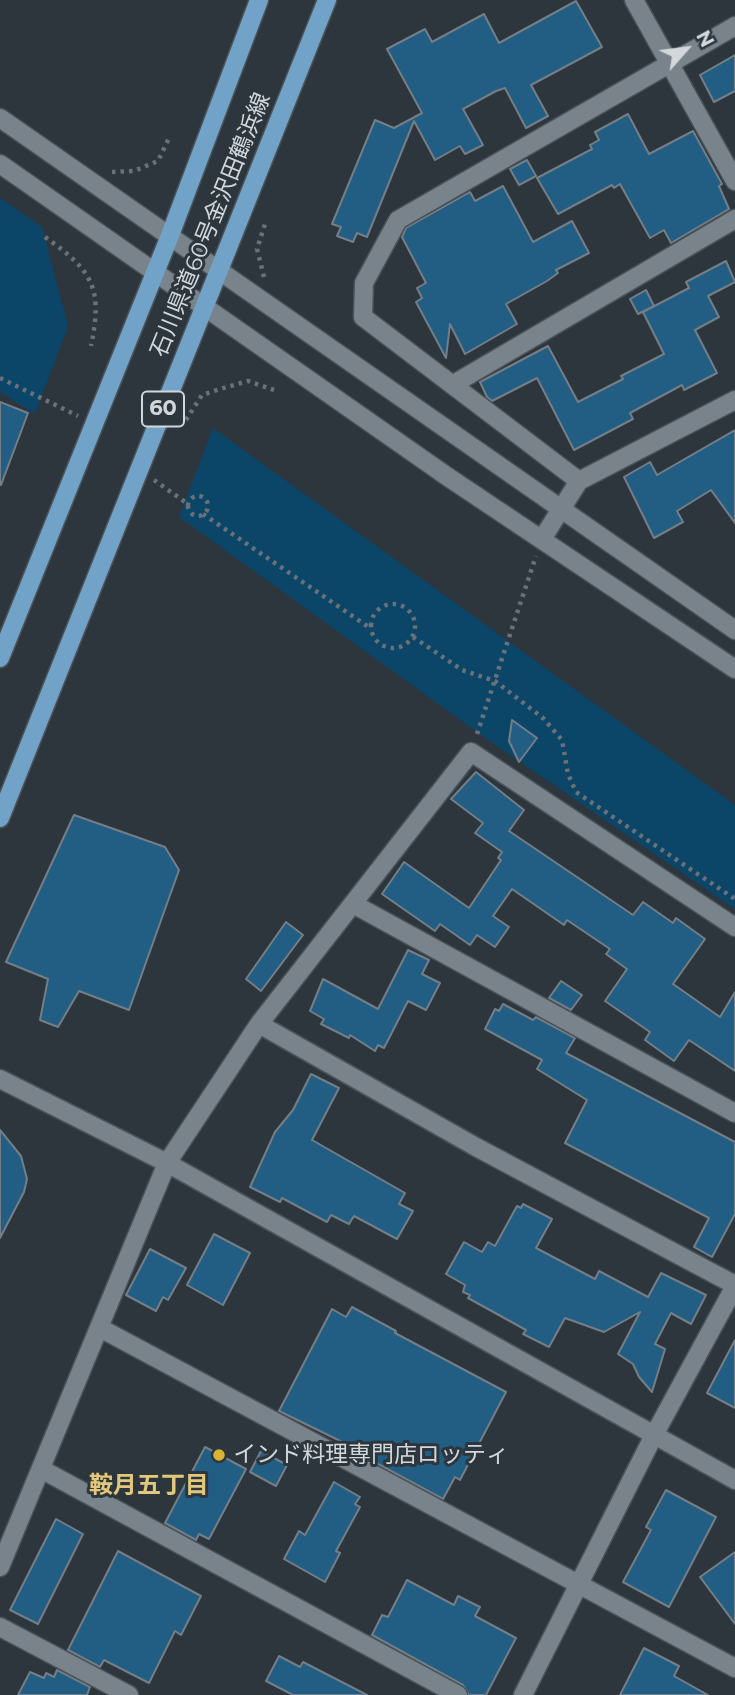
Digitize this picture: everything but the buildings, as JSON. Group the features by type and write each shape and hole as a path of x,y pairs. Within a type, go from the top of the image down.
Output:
{"main road":[{"name":"石川県道60号金沢田鶴浜線","path":"0,658 169,238 259,0"},
{"name":"石川県道60号金沢田鶴浜線","path":"0,818 327,0"}],"street":[{"path":"635,0 735,181"},
{"path":"579,481 363,317 365,283 398,220 735,26"},
{"path":"0,118 560,511 735,630"},
{"path":"0,163 154,274 735,669"},
{"path":"452,385 735,219"},
{"path":"542,539 579,481 735,400"},
{"path":"0,1567 167,1163 259,1024 355,905 471,752 735,927"},
{"path":"355,905 735,1113"},
{"path":"259,1024 476,1147 735,1285 653,1437 523,1695"},
{"path":"0,1079 167,1163 653,1437 735,1480"},
{"path":"100,1328 735,1668"},
{"path":"41,1469 458,1695"},
{"path":"0,1627 129,1695"}],"path":[{"path":"103,173 134,171 158,161 170,136"},
{"path":"265,224 257,249 263,276 269,283"},
{"path":"45,237 76,258 94,285 98,315 91,346"},
{"path":"0,378 94,424"},
{"path":"186,420 202,395 248,381 274,390"},
{"path":"139,469 188,504 191,513 203,514 370,628 376,641 388,648 402,646 413,637 415,622 407,609 400,605 379,609 370,628"},
{"path":"188,504 194,496 204,497 208,506 203,514"},
{"path":"471,752 542,539"},
{"path":"413,637 461,670 495,681 523,700 562,740 568,774 576,792 735,899"}],"shaded area":[{"path":"0,198 42,227 68,326 35,414 0,392"},
{"path":"213,428 735,805 735,909 491,742 179,517"}],"place":[{"name":"インド料理専門店ロッティ","path":"219,1455"}],"district":[{"name":"鞍月五丁目","path":"149,1486"}]}
